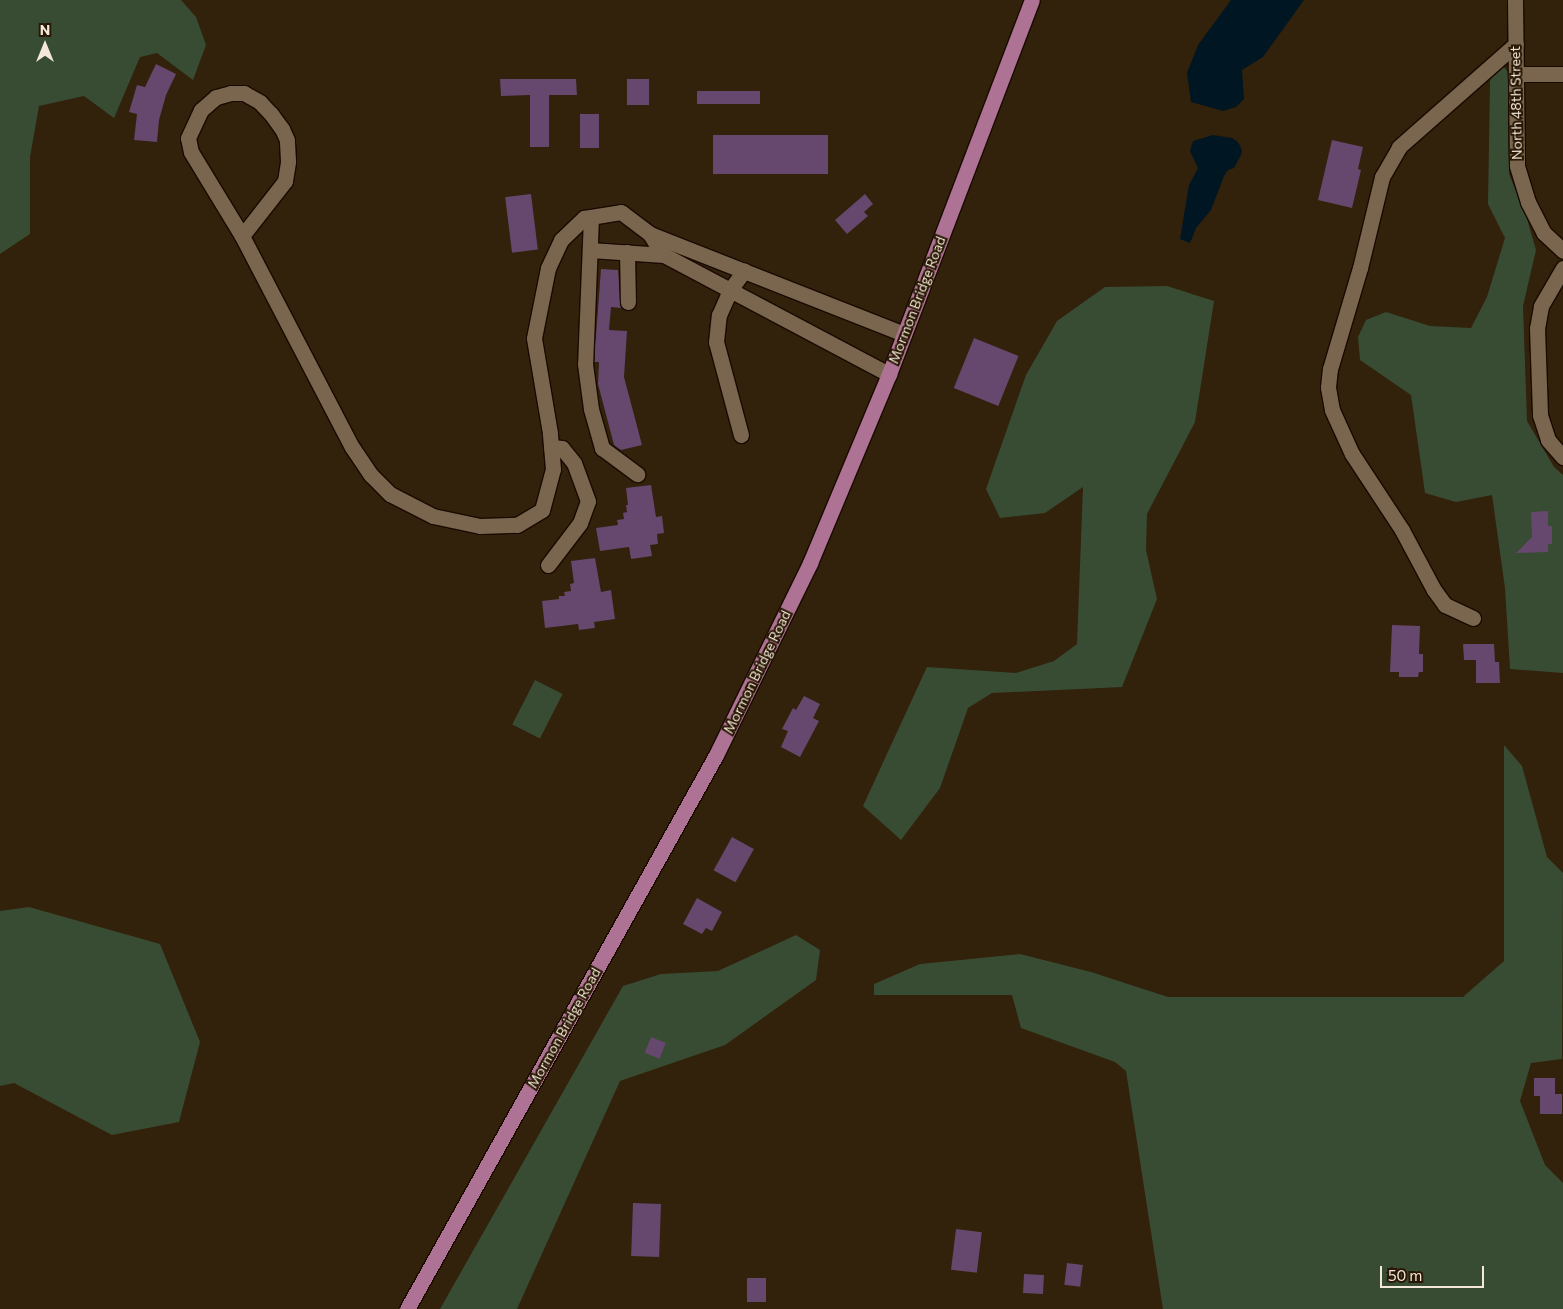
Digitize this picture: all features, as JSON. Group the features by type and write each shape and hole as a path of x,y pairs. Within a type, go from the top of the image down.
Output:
{"main road":[{"name":"Mormon Bridge Road","path":"407,1309 716,755 810,563 889,374 1032,0"}],"street":[{"name":"North 48th Street","path":"1515,0 1515,151 1521,183 1544,233 1563,251"},
{"path":"1473,618 1445,605 1434,590 1402,530 1352,454 1332,410 1328,387 1330,369 1360,268 1382,177 1399,147 1516,44"},
{"path":"1516,74 1563,74"},
{"path":"242,236 285,181 288,161 287,140 282,129 260,102 244,93 231,93 216,97 201,110 188,138 191,152 242,236 352,447 371,475 390,494 433,516 480,526 517,525 542,510 553,469 534,338 552,261 561,240 584,218 621,212 650,234 904,334"},
{"path":"591,217 584,364 591,409 602,448 637,474"},
{"path":"650,234 664,255"},
{"path":"590,250 664,255 889,374"},
{"path":"627,252 628,302"},
{"path":"1563,268 1541,306 1536,328 1540,415 1548,440 1563,457"},
{"path":"741,435 716,342 719,315 730,290 744,271"},
{"path":"548,565 580,523 588,500 574,463 562,448 551,447"}],"green space":[{"path":"0,0 181,0 196,17 206,45 193,80 157,53 140,57 114,118 84,96 39,106 30,157 30,234 0,254"},
{"path":"1503,66 1508,72 1509,174 1527,219 1536,250 1523,306 1527,421 1554,467 1563,475 1563,673 1510,669 1505,588 1492,495 1456,502 1425,493 1411,395 1360,360 1358,337 1366,320 1386,312 1430,326 1471,328 1487,297 1505,238 1488,204 1490,80"},
{"path":"1167,286 1214,301 1195,422 1147,514 1146,550 1157,599 1122,687 992,693 968,708 940,788 901,840 863,806 927,667 1016,673 1054,661 1077,644 1083,487 1045,513 1000,518 986,489 1026,375 1057,321 1105,287"},
{"path":"535,680 563,694 540,739 512,725"},
{"path":"1504,745 1522,766 1547,857 1563,873 1562,1059 1531,1063 1520,1101 1545,1165 1563,1183 1563,1309 1163,1309 1126,1071 1115,1062 1021,1028 1012,995 874,995 874,984 920,964 1020,954 1091,972 1168,997 1463,997 1504,961"},
{"path":"29,907 160,944 200,1042 179,1122 112,1135 14,1083 0,1086 0,911"},
{"path":"796,935 820,950 816,980 725,1045 620,1081 517,1309 440,1309 623,986 661,974 718,971"}],"water":[{"path":"1231,0 1304,0 1263,57 1242,70 1244,99 1236,107 1223,111 1191,102 1187,73 1198,45"},
{"path":"1213,135 1232,138 1238,142 1242,150 1241,155 1234,168 1228,170 1224,176 1211,210 1196,228 1190,243 1180,239 1189,185 1198,168 1190,151 1193,141"}],"building":[{"path":"156,64 176,74 166,95 159,120 157,142 134,140 137,114 129,112 137,85 145,87"},
{"path":"500,79 576,79 577,95 549,95 549,147 530,147 530,95 501,96"},
{"path":"627,79 649,79 649,105 627,105"},
{"path":"697,91 760,91 760,104 697,104"},
{"path":"580,114 599,114 599,148 580,148"},
{"path":"713,135 828,135 828,174 713,174"},
{"path":"1332,140 1363,147 1358,169 1361,170 1352,208 1318,200"},
{"path":"531,194 538,250 512,253 505,197"},
{"path":"865,194 873,204 864,212 868,216 847,234 835,220"},
{"path":"601,269 618,270 621,308 611,307 609,330 627,331 624,377 642,445 621,450 614,445 598,384 599,362 594,362"},
{"path":"974,338 1019,356 998,406 954,388"},
{"path":"651,485 656,517 662,516 664,533 657,534 658,544 650,545 652,556 631,559 629,547 600,551 596,528 618,525 617,520 624,519 623,513 627,512 626,505 628,505 626,488"},
{"path":"1548,511 1548,526 1552,526 1552,544 1548,544 1548,552 1516,553 1532,537 1531,512"},
{"path":"595,558 601,592 611,590 615,619 594,622 595,628 579,630 578,624 545,628 542,601 559,599 559,596 565,596 564,592 571,591 570,584 574,583 571,561"},
{"path":"1392,625 1420,626 1419,654 1423,654 1423,672 1419,672 1418,677 1399,677 1399,672 1390,672"},
{"path":"1463,644 1494,644 1495,662 1499,662 1500,683 1476,683 1476,660 1464,660"},
{"path":"804,696 820,704 813,718 819,721 800,757 781,747 788,731 782,729 793,708 796,710"},
{"path":"732,837 754,849 735,882 714,870"},
{"path":"697,898 722,912 712,931 706,928 702,934 683,924"},
{"path":"651,1037 666,1043 659,1059 645,1053"},
{"path":"1534,1078 1555,1078 1555,1094 1562,1094 1562,1114 1540,1114 1540,1096 1534,1096"},
{"path":"633,1203 661,1204 659,1257 631,1256"},
{"path":"956,1229 982,1232 977,1273 951,1270"},
{"path":"1067,1263 1083,1265 1080,1287 1064,1285"},
{"path":"1024,1274 1044,1275 1043,1294 1023,1293"},
{"path":"747,1278 766,1278 766,1302 747,1302"}]}
